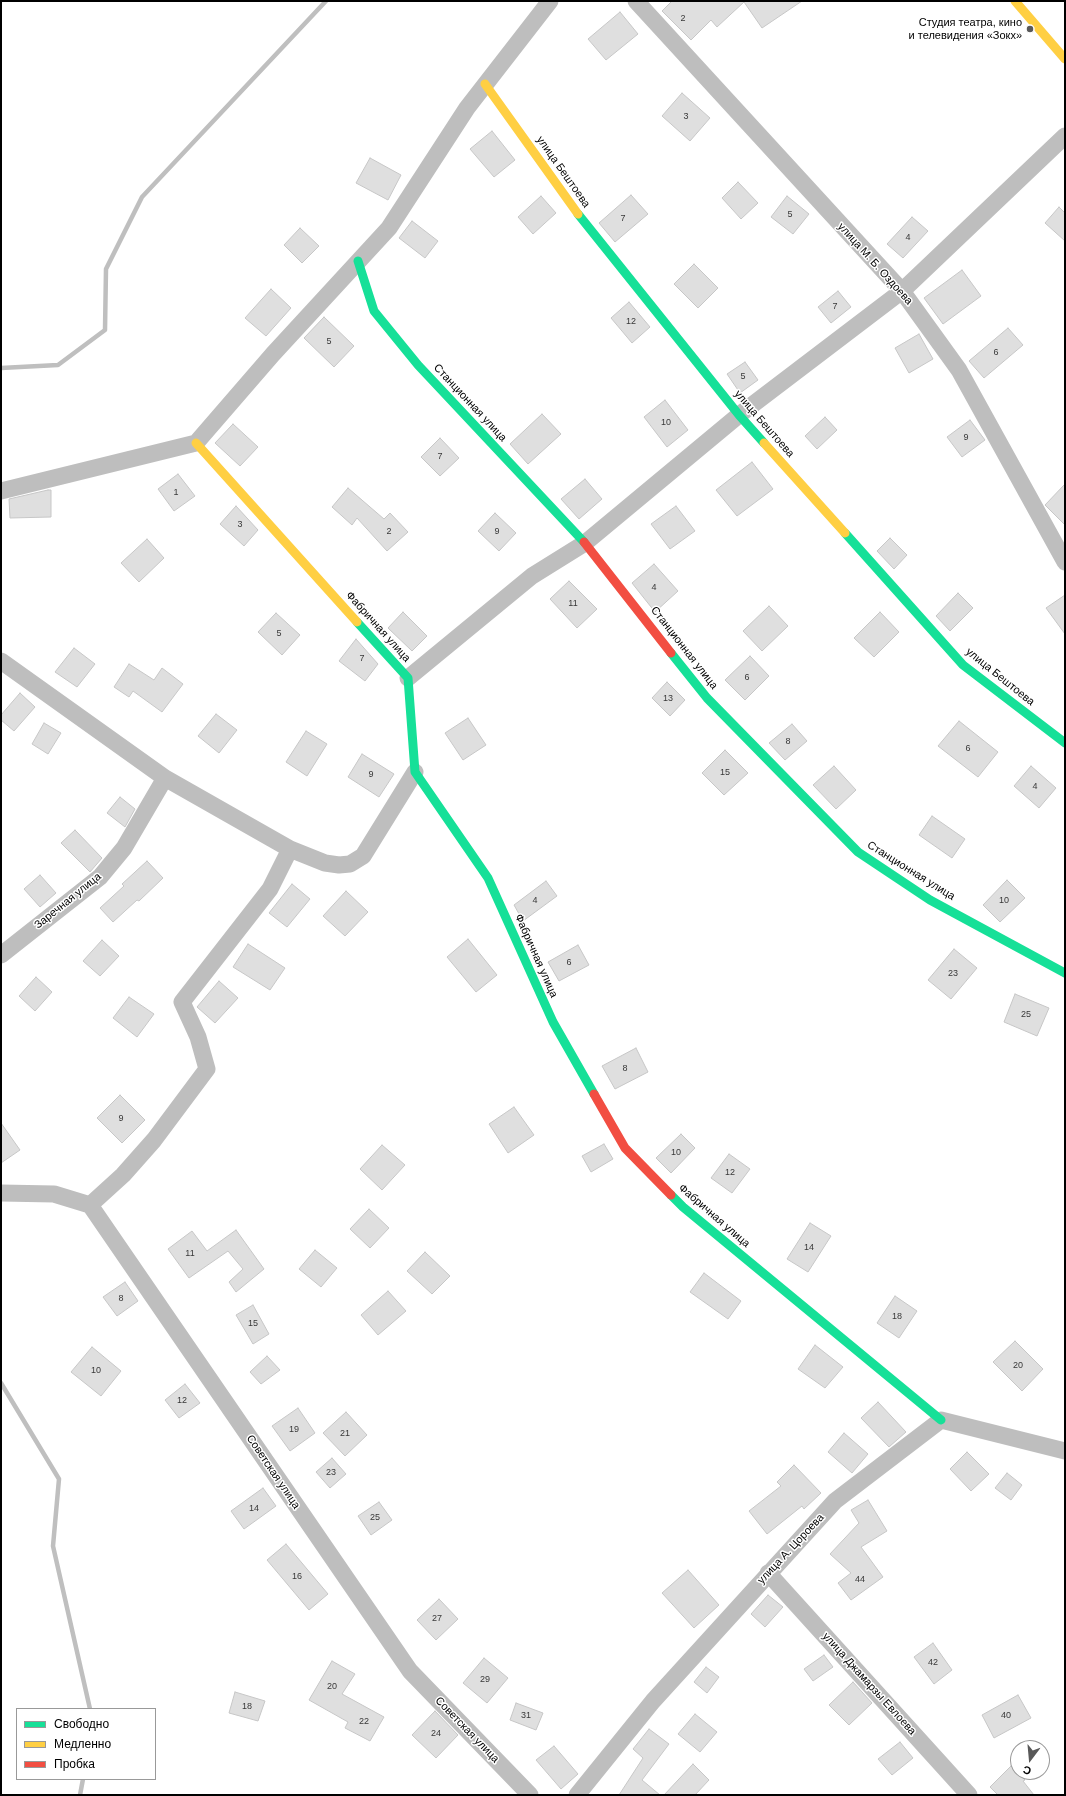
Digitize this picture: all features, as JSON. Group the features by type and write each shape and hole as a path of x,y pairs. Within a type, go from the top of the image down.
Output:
{"street":[{"path":"1,491 196,443 273,354 389,228 467,108 550,1"},
{"name":"улица М. Б. Оздоева","path":"636,1 902,291 959,370 1065,562"},
{"path":"1015,1 1065,59"},
{"name":"улица Бештоева","path":"486,84 587,227 739,415 963,665 1065,743"},
{"path":"408,678 532,576 585,543 739,415 902,291 1065,136"},
{"name":"Станционная улица","path":"358,261 374,311 418,365 585,543 707,698 858,852 930,900 1065,973"},
{"name":"Фабричная улица","path":"196,443 408,678 416,772 488,878 553,1022 625,1148 683,1208 941,1420"},
{"path":"1,660 165,778 290,849 310,858 329,864 343,865 357,861 367,851 416,772"},
{"name":"Заречная улица","path":"1,954 100,877 124,848 165,778"},
{"path":"1,1193 54,1194 90,1205 123,1175 154,1140 207,1069 198,1038 182,1002 273,884 281,864 290,849"},
{"name":"Советская улица","path":"90,1205 410,1671 530,1795"},
{"path":"941,1420 1065,1451"},
{"name":"улица А. Цороева","path":"576,1795 653,1701 768,1572 835,1500 941,1420"},
{"name":"улица Джамарзы Евлоева","path":"768,1572 969,1795"}],"building":[{"path":"672,1 802,1 762,28 744,2 717,27 711,20 691,40 662,11"},
{"path":"620,12 638,34 606,60 588,39"},
{"path":"682,93 710,118 690,141 662,116"},
{"path":"492,131 515,160 494,177 470,149"},
{"path":"370,158 401,175 388,200 356,183"},
{"path":"738,182 758,203 741,219 722,198"},
{"path":"631,195 648,214 615,242 599,223"},
{"path":"541,196 556,213 533,234 518,217"},
{"path":"787,196 809,214 793,234 771,217"},
{"path":"1059,207 1065,213 1065,241 1045,223"},
{"path":"912,217 928,231 903,258 887,244"},
{"path":"412,221 438,241 425,258 399,238"},
{"path":"300,228 319,246 302,263 284,245"},
{"path":"694,264 718,288 698,308 674,284"},
{"path":"962,270 981,296 943,324 924,298"},
{"path":"271,289 291,308 266,336 245,318"},
{"path":"838,291 851,307 831,323 818,307"},
{"path":"629,302 650,327 632,343 611,318"},
{"path":"324,317 354,346 334,367 304,338"},
{"path":"1008,328 1023,345 984,378 969,361"},
{"path":"919,334 933,359 909,373 895,348"},
{"path":"745,362 758,380 740,393 727,374"},
{"path":"665,400 688,430 667,447 644,417"},
{"path":"542,414 561,434 528,464 510,444"},
{"path":"825,417 837,430 817,449 805,436"},
{"path":"970,420 985,440 962,457 947,437"},
{"path":"233,424 258,447 240,466 215,443"},
{"path":"440,438 459,458 440,476 421,457"},
{"path":"752,462 773,489 737,516 716,490"},
{"path":"178,474 195,496 174,511 158,489"},
{"path":"585,479 602,499 579,519 561,499"},
{"path":"1065,484 1065,525 1045,505"},
{"path":"348,488 384,519 390,513 408,532 387,551 357,518 352,525 332,507"},
{"path":"51,490 51,517 10,518 9,499"},
{"path":"236,506 258,530 244,546 220,524"},
{"path":"676,506 695,531 670,549 651,524"},
{"path":"495,513 516,533 499,551 478,531"},
{"path":"890,538 907,555 894,569 877,551"},
{"path":"147,539 164,558 139,582 121,563"},
{"path":"654,564 678,591 655,612 632,583"},
{"path":"569,581 597,609 577,628 550,599"},
{"path":"958,593 973,608 950,631 936,616"},
{"path":"1065,595 1065,634 1046,608"},
{"path":"769,606 788,626 762,651 743,631"},
{"path":"403,612 427,636 412,651 388,628"},
{"path":"880,612 899,632 874,657 854,638"},
{"path":"276,613 300,635 282,655 258,632"},
{"path":"356,639 378,664 365,681 339,661"},
{"path":"74,648 95,664 77,687 55,672"},
{"path":"750,656 769,676 745,700 725,680"},
{"path":"129,664 154,680 162,668 183,684 162,712 133,691 129,697 114,687"},
{"path":"667,682 685,700 670,716 652,698"},
{"path":"20,693 35,707 14,731 1,720 1,715"},
{"path":"216,714 237,730 219,753 198,736"},
{"path":"468,718 486,745 463,760 445,733"},
{"path":"959,721 998,752 978,777 938,746"},
{"path":"44,723 61,733 48,754 32,744"},
{"path":"792,724 807,741 785,760 769,743"},
{"path":"306,731 327,744 307,776 286,762"},
{"path":"725,750 748,773 724,795 702,773"},
{"path":"362,754 394,774 379,797 348,777"},
{"path":"834,766 856,790 836,809 813,785"},
{"path":"1031,766 1056,788 1039,808 1014,786"},
{"path":"120,797 135,809 125,827 107,813"},
{"path":"932,816 965,839 952,858 919,835"},
{"path":"75,830 102,858 90,872 61,843"},
{"path":"147,861 163,878 139,901 137,900 113,922 100,908 124,886 122,884"},
{"path":"40,875 56,893 40,907 24,889"},
{"path":"1007,880 1025,898 1000,922 983,905"},
{"path":"546,881 557,896 523,921 514,905"},
{"path":"292,884 310,899 287,927 269,913"},
{"path":"346,891 368,912 345,936 323,916"},
{"path":"468,939 497,975 476,992 447,957"},
{"path":"102,940 119,956 100,976 83,961"},
{"path":"248,944 285,968 270,990 233,967"},
{"path":"578,945 589,965 559,981 548,962"},
{"path":"954,949 977,968 951,999 928,980"},
{"path":"36,977 52,992 35,1011 19,996"},
{"path":"219,981 238,998 215,1023 197,1007"},
{"path":"1015,994 1049,1008 1037,1036 1004,1022"},
{"path":"129,997 154,1014 137,1037 113,1018"},
{"path":"636,1048 648,1072 615,1089 602,1066"},
{"path":"120,1095 145,1120 122,1143 97,1118"},
{"path":"514,1107 534,1135 508,1153 489,1124"},
{"path":"1,1123 20,1150 1,1163"},
{"path":"681,1134 695,1148 671,1173 656,1158"},
{"path":"604,1144 613,1159 591,1172 582,1156"},
{"path":"382,1145 405,1165 382,1190 360,1169"},
{"path":"729,1154 750,1169 732,1193 711,1178"},
{"path":"369,1209 389,1228 370,1248 350,1229"},
{"path":"810,1223 831,1236 808,1272 787,1259"},
{"path":"236,1230 264,1269 236,1292 229,1282 243,1269 228,1251 189,1278 168,1249 192,1231 207,1251"},
{"path":"315,1250 337,1268 321,1287 299,1269"},
{"path":"425,1252 450,1276 432,1294 407,1271"},
{"path":"704,1273 741,1301 728,1319 690,1292"},
{"path":"125,1282 138,1301 117,1316 103,1297"},
{"path":"388,1291 406,1311 378,1335 361,1315"},
{"path":"895,1296 917,1311 899,1338 877,1323"},
{"path":"253,1305 269,1334 253,1344 236,1315"},
{"path":"1015,1341 1043,1369 1022,1391 993,1362"},
{"path":"815,1345 843,1367 825,1388 798,1369"},
{"path":"92,1347 121,1371 101,1396 71,1372"},
{"path":"267,1356 280,1370 261,1384 250,1372"},
{"path":"185,1384 200,1403 179,1418 165,1400"},
{"path":"878,1402 906,1432 889,1447 861,1418"},
{"path":"298,1408 315,1433 290,1451 272,1426"},
{"path":"346,1412 367,1435 345,1456 323,1433"},
{"path":"844,1433 868,1454 852,1473 828,1452"},
{"path":"967,1452 989,1474 971,1491 950,1469"},
{"path":"332,1458 346,1474 330,1488 316,1472"},
{"path":"794,1465 821,1493 804,1509 802,1506 767,1534 749,1511 781,1486 777,1482"},
{"path":"1007,1473 1022,1485 1011,1500 995,1488"},
{"path":"263,1488 276,1506 244,1529 231,1511"},
{"path":"868,1500 887,1531 861,1547 883,1577 851,1600 838,1583 851,1573 830,1554 859,1523 851,1510"},
{"path":"379,1502 392,1520 371,1535 358,1516"},
{"path":"286,1544 328,1594 309,1610 267,1560"},
{"path":"688,1570 719,1605 694,1628 662,1593"},
{"path":"768,1595 783,1607 765,1627 751,1614"},
{"path":"439,1599 458,1619 436,1640 417,1620"},
{"path":"933,1643 952,1670 934,1684 914,1657"},
{"path":"824,1655 833,1667 813,1681 804,1669"},
{"path":"484,1658 508,1678 487,1703 463,1683"},
{"path":"332,1661 355,1674 342,1694 384,1717 370,1741 345,1728 348,1722 309,1700"},
{"path":"706,1667 719,1677 707,1693 694,1682"},
{"path":"853,1682 872,1703 849,1725 829,1705"},
{"path":"235,1692 265,1701 258,1721 229,1713"},
{"path":"1018,1695 1031,1718 994,1738 982,1715"},
{"path":"516,1703 543,1713 536,1730 510,1720"},
{"path":"435,1711 458,1735 436,1758 412,1735"},
{"path":"695,1714 717,1732 700,1752 678,1734"},
{"path":"649,1729 669,1744 642,1780 660,1795 619,1795 643,1758 633,1749"},
{"path":"900,1742 913,1758 892,1775 878,1759"},
{"path":"554,1746 578,1774 561,1789 536,1760"},
{"path":"693,1764 709,1780 695,1795 664,1795"},
{"path":"1010,1767 1010,1780 1025,1780 1023,1781 1034,1795 998,1795 990,1787"}],"waterway":[{"path":"1,368 58,365 105,330 106,269 142,197 326,1"},
{"path":"1,1383 59,1479 53,1546 90,1708"},
{"path":"80,1795 83,1780"}],"traffic: fast":[{"path":"578,214 739,415 764,443"},
{"path":"358,261 374,311 418,365 584,542"},
{"path":"845,533 963,665 1065,743"},
{"path":"357,622 408,678 415,772 488,878 553,1022 594,1094"},
{"path":"671,653 707,698 858,852 930,900 1065,973"},
{"path":"671,1195 683,1207 941,1420"}],"traffic: slow":[{"path":"1015,1 1065,59"},
{"path":"485,84 578,214"},
{"path":"196,443 357,622"},
{"path":"764,443 845,533"}],"traffic: jam":[{"path":"584,542 671,653"},
{"path":"594,1094 625,1148 671,1195"}],"place":[{"name":"Студия театра, кино и телевидения «Зокх»","path":"1030,29"}]}
